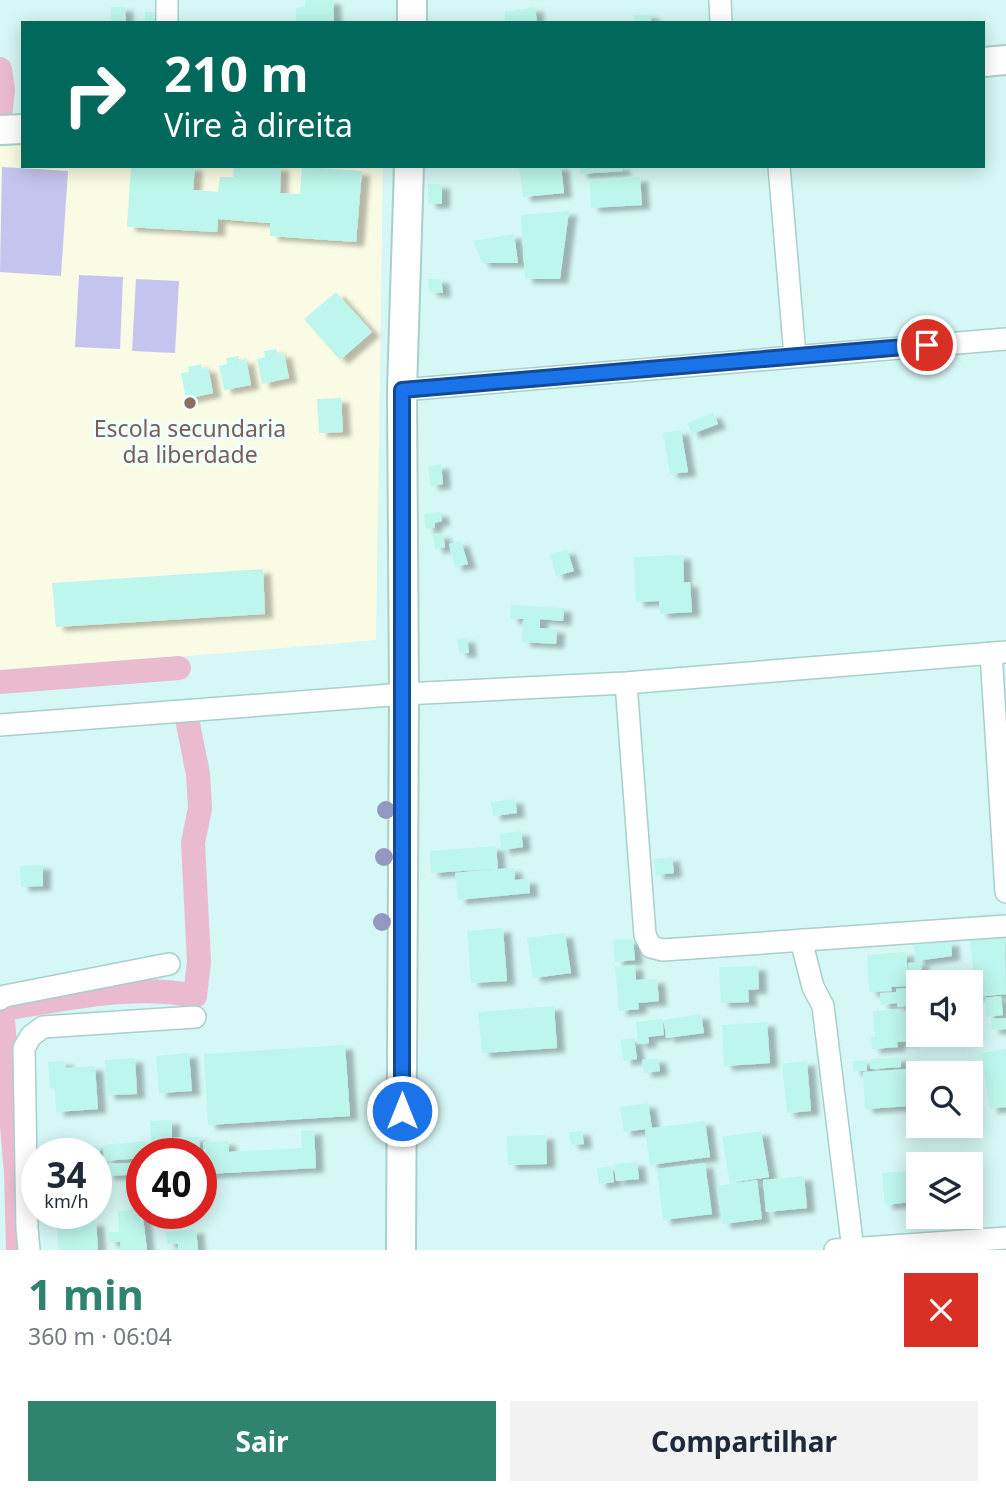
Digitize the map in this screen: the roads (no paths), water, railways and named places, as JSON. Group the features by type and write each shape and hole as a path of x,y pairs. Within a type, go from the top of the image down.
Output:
{"street":[{"path":"167,0 167,21"},
{"path":"412,0 412,21"},
{"path":"720,0 721,21"},
{"path":"985,62 1006,60"},
{"path":"0,130 21,128"},
{"path":"401,1250 404,694 402,390 409,168"},
{"path":"779,168 794,356"},
{"path":"402,390 1006,338"},
{"path":"0,725 404,694 626,683 998,653 1006,892"},
{"path":"626,683 645,934 651,947 663,950 1006,926"},
{"path":"801,940 813,986 823,1006 847,1249 1006,1238"},
{"path":"0,999 169,964"},
{"path":"29,1250 24,1048 31,1036 43,1027 195,1017"}],"waterway":[{"path":"0,69 3,90 0,117"},
{"path":"0,682 179,668"},
{"path":"18,1250 16,1172 2,1009 122,992 171,992 195,996 199,962 193,843 200,808 198,774 186,714"}],"place":[{"name":"Escola secundaria da liberdade","path":"190,403"}]}
